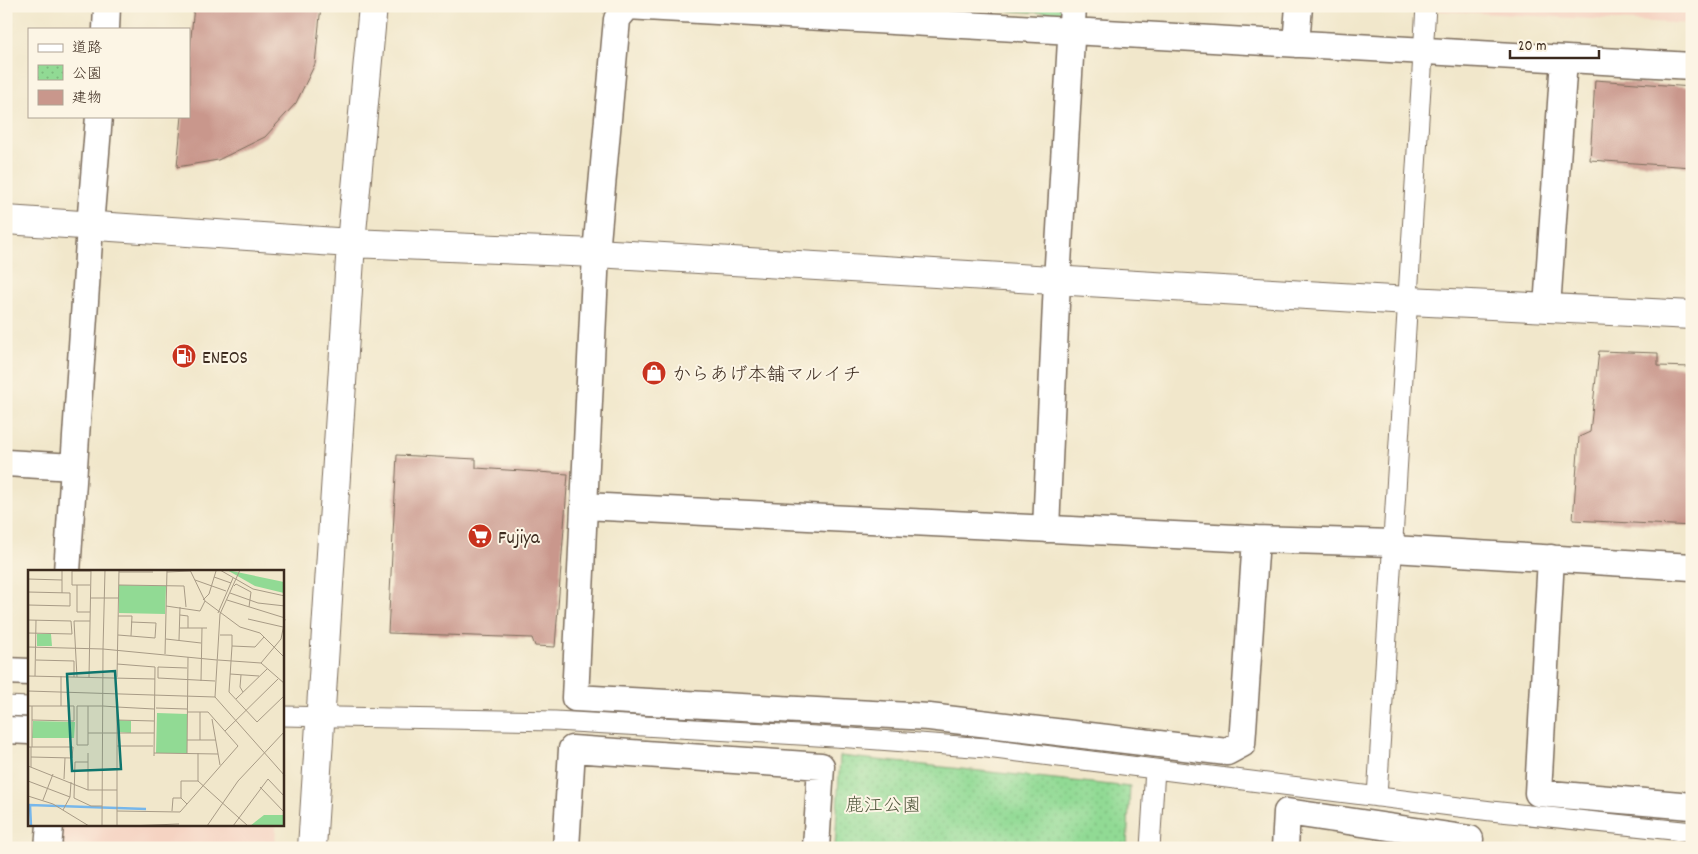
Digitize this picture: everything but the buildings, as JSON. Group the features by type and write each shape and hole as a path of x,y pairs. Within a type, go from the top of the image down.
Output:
{"street":[{"path":"106,28 107,6"},
{"path":"312,848 351,243 373,6"},
{"path":"1046,529 1057,281 1073,6"},
{"path":"1296,44 1299,6"},
{"path":"1377,797 1426,6"},
{"path":"1256,539 1242,744 1227,752 928,717 575,698 596,253 617,18 627,7 846,13 1071,32 1692,66"},
{"path":"1547,308 1564,59"},
{"path":"67,570 98,118"},
{"path":"6,220 351,243 596,253 1409,301 1692,315"},
{"path":"6,463 74,467"},
{"path":"584,506 1393,546 1692,566"},
{"path":"1551,558 1538,793 1692,806"},
{"path":"6,671 28,672"},
{"path":"6,706 28,707"},
{"path":"284,716 555,721 988,748 1491,811 1692,832"},
{"path":"6,730 28,731"},
{"path":"566,848 572,749 821,766 816,848"},
{"path":"1150,848 1155,769"},
{"path":"1285,848 1287,812 1470,839 1469,848"},
{"path":"48,848 50,826"}],"shaded area":[{"path":"1439,6 1692,6 1692,24 1439,11"},
{"path":"59,826 276,826 275,848 57,848"}],"green space":[{"path":"931,6 1065,6 1065,14"},
{"name":"鹿江公園","path":"840,756 1130,787 1127,848 835,848"}],"place":[{"name":"ENEOS","path":"184,356"},
{"name":"からあげ本舗マルイチ","path":"654,373"},
{"name":"Fujiya","path":"480,536"}]}
